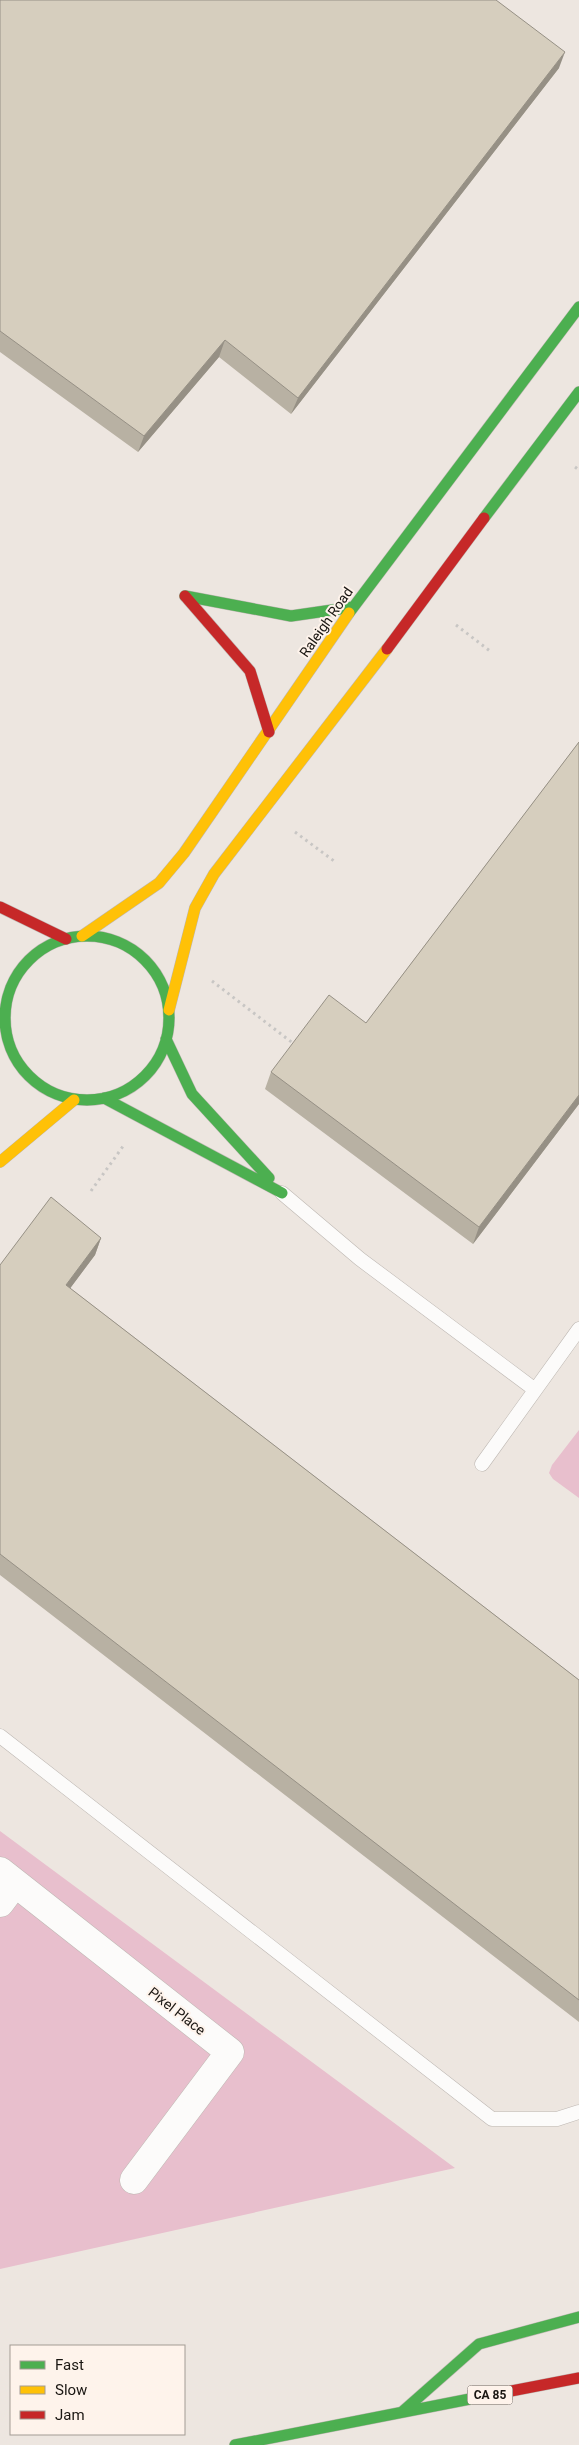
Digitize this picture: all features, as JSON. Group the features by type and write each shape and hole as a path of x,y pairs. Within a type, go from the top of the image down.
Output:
{"main road":[{"name":"Raleigh Road","path":"82,936 159,883 184,853 269,732 353,607 579,307"},
{"path":"169,1010 162,986 149,965 130,948 107,939 82,936 52,944 33,956 23,967 2,1006 4,1028 12,1054 27,1076 49,1092 74,1100 104,1098 125,1091 144,1078 157,1060 166,1040 169,1010 195,908 214,874 310,751 579,392"},
{"path":"269,732 250,671 185,596 291,616 353,607"},
{"path":"0,907 66,939"},
{"path":"0,1044 4,1028"},
{"path":"166,1040 192,1094 282,1192"},
{"path":"104,1098 282,1192"},
{"path":"0,1162 74,1100"},
{"path":"401,2413 479,2344 579,2317"},
{"name":"CA 85","path":"236,2445 579,2378"}],"street":[{"name":"Pixel Place","path":"5,1886 230,2052 134,2180"}],"lane":[{"path":"282,1192 360,1259 534,1389"},
{"path":"482,1464 534,1389 579,1330"},
{"path":"0,1736 492,2119 557,2119 579,2112"}],"path":[{"path":"574,467 579,470"},
{"path":"456,625 490,651"},
{"path":"295,832 334,861"},
{"path":"212,981 294,1044"},
{"path":"91,1191 125,1143"}],"shaded area":[{"path":"579,1430 579,1498 553,1479 549,1473 552,1465"},
{"path":"0,1831 455,2168 0,2269"}],"building":[{"path":"0,0 496,0 565,52 298,398 225,340 144,436 0,331"},
{"path":"579,742 579,1095 479,1227 271,1072 329,995 366,1023"},
{"path":"51,1197 101,1238 66,1285 579,1680 579,2000 0,1554 0,1265"}],"traffic: fast":[{"path":"349,613 579,307"},
{"path":"484,518 579,392"},
{"path":"185,596 291,616 353,607"},
{"path":"87,936 118,942 145,960 163,987 169,1018 163,1049 145,1076 118,1094 87,1100 56,1094 29,1076 11,1049 5,1018 11,987 29,960 56,942 87,936"},
{"path":"166,1039 192,1094 269,1178"},
{"path":"104,1098 282,1193"},
{"path":"402,2412 479,2344 579,2317"},
{"path":"235,2445 475,2398"}],"traffic: slow":[{"path":"82,936 159,883 184,853 349,613"},
{"path":"169,1010 195,908 214,874 387,649"},
{"path":"0,1162 74,1100"}],"traffic: jam":[{"path":"387,649 484,518"},
{"path":"185,596 250,671 269,732"},
{"path":"0,907 66,939"},
{"path":"475,2398 579,2378"}]}
